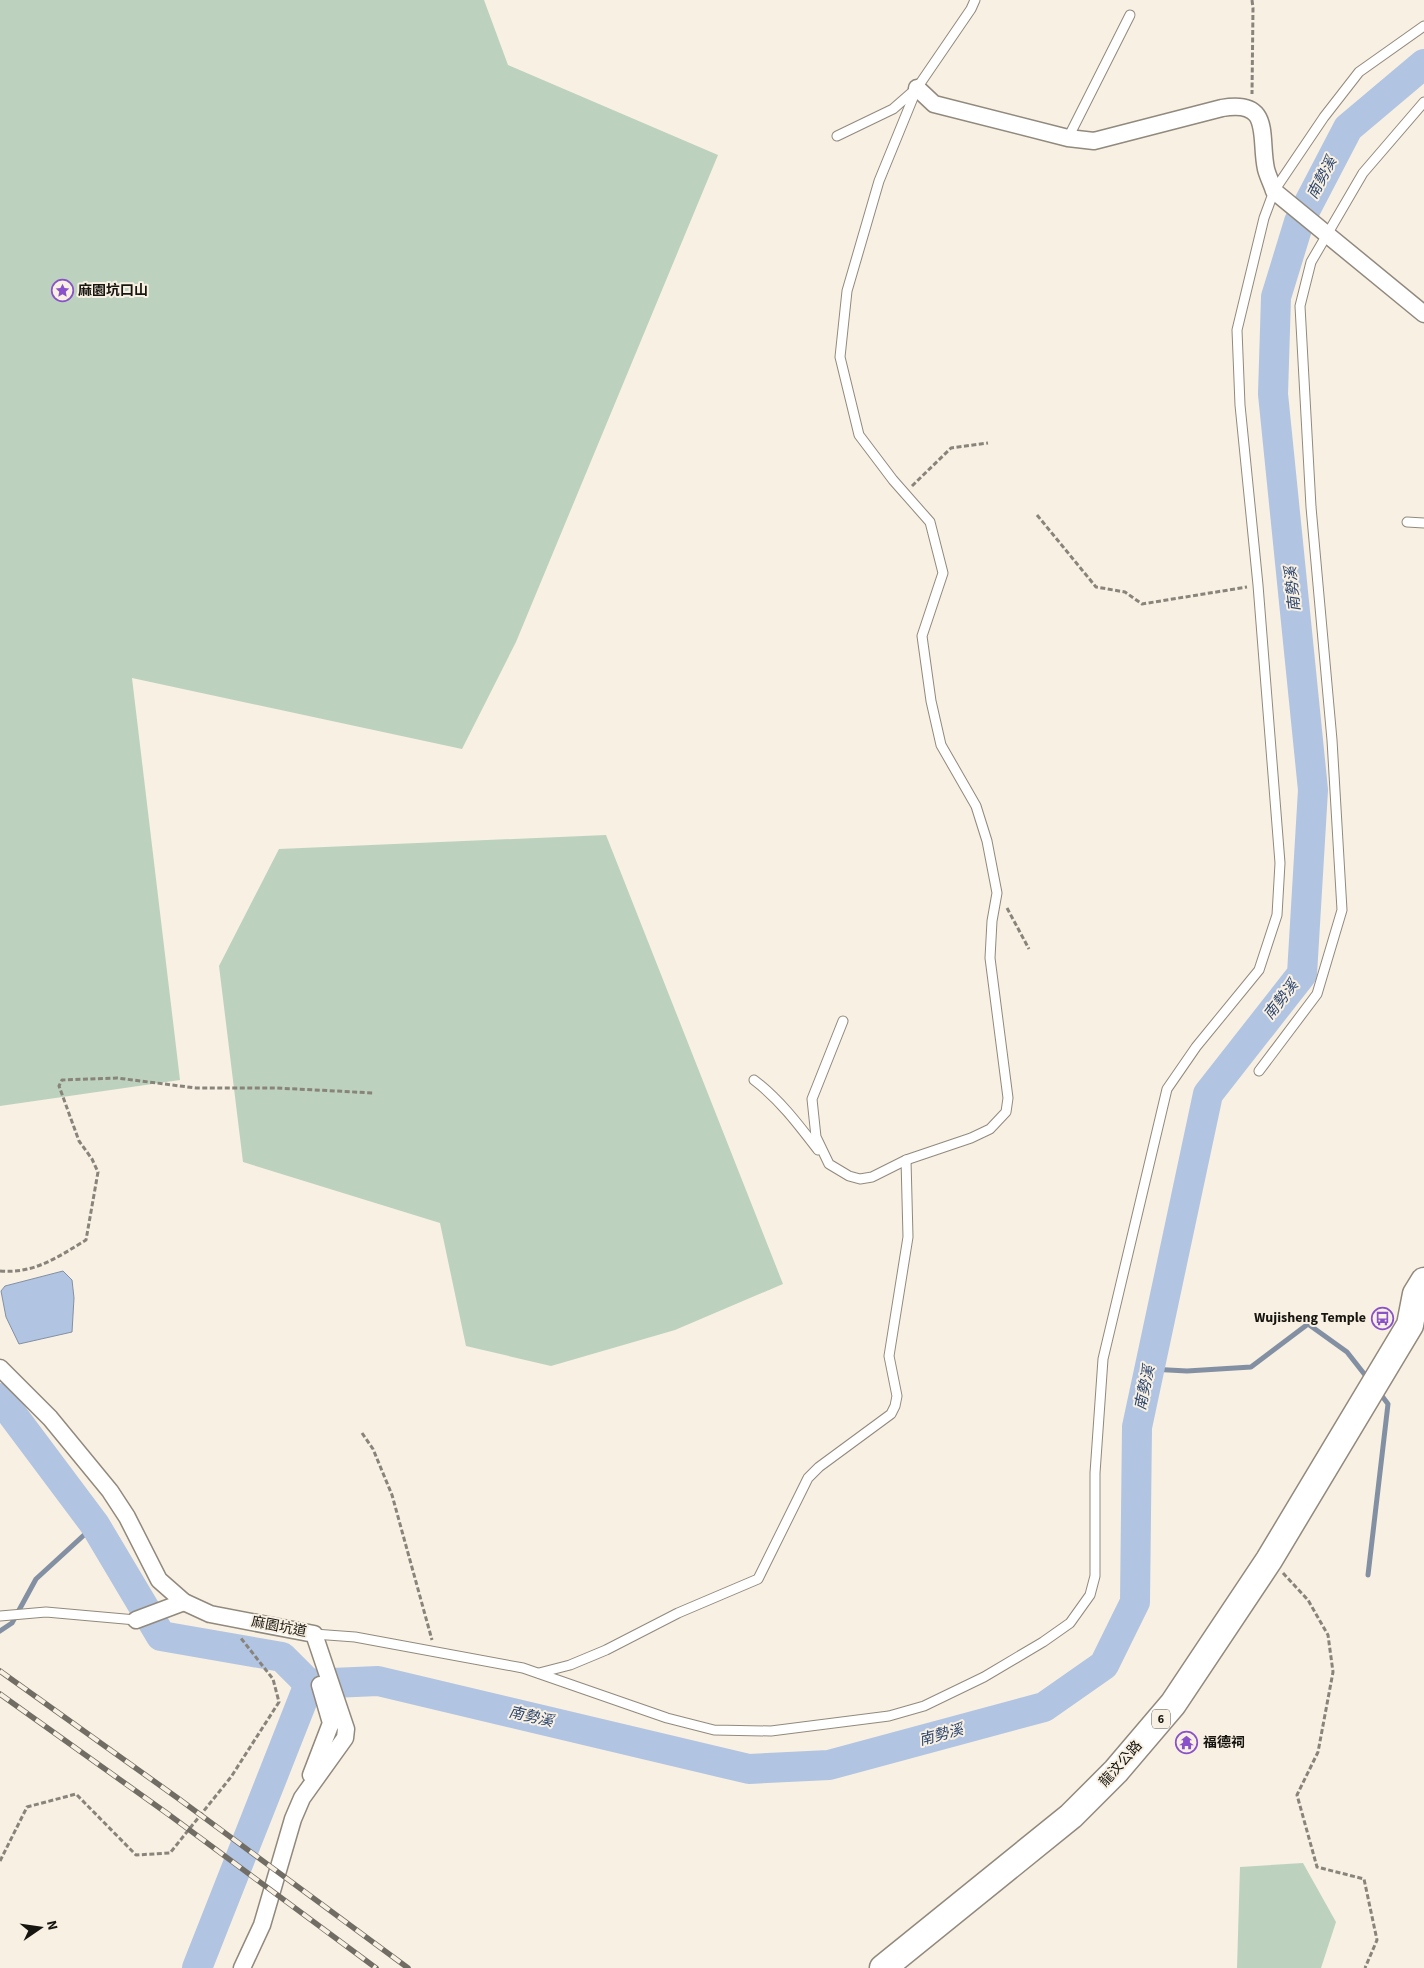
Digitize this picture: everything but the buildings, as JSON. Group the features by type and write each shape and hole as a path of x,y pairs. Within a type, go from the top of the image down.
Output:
{"main road":[{"name":"6","path":"1417,1322 1416,1294 1424,1281"},
{"name":"龍汶公路","path":"883,1968 1056,1828 1116,1771 1173,1704 1269,1560 1383,1369 1417,1322"}],"street":[{"path":"917,88 934,104 1068,138 1094,141 1222,108 1236,106 1252,110 1261,120 1264,134 1266,169 1279,195 1424,314"},
{"name":"麻園坑道","path":"0,1368 50,1418 110,1491 127,1517 160,1580 183,1602 210,1614 309,1633"},
{"path":"136,1620 183,1602"},
{"path":"242,1968 262,1925 293,1819 338,1726 309,1633"}],"lane":[{"path":"754,1080 789,1112 829,1164 849,1176 860,1179 872,1177 906,1160 971,1138 990,1129 1006,1112 1008,1098 990,958 992,921 997,893 987,841 976,806 940,745 922,636 943,573 930,522 904,493 859,435 840,356 847,292 880,181 917,88 972,9 975,0"},
{"path":"1068,138 1130,15"},
{"path":"309,1633 356,1637 523,1668 667,1718 714,1730 771,1731 889,1716 924,1706 984,1677 1043,1642 1070,1623 1090,1595 1095,1576 1095,1474 1103,1358 1167,1089 1196,1047 1259,970 1277,915 1280,863 1258,585 1240,404 1237,330 1264,218 1324,118 1359,72 1424,26"},
{"path":"837,136 893,109 917,88"},
{"path":"1259,1071 1317,994 1342,910 1332,740 1311,507 1300,306 1311,262 1324,231 1363,173 1420,104 1424,102"},
{"path":"1407,522 1424,523"},
{"path":"829,1164 816,1137 812,1099 843,1021"},
{"path":"538,1674 570,1665 606,1650 678,1612 758,1579 808,1478 819,1467 891,1414 897,1396 889,1356 908,1237 906,1160"},
{"path":"0,1616 46,1612 136,1620"}],"path":[{"path":"1252,0 1252,110"},
{"path":"904,493 951,448 988,443"},
{"path":"1037,515 1096,587 1125,592 1142,604 1258,585"},
{"path":"997,893 1029,949"},
{"path":"0,1271 17,1273 48,1262 86,1240 98,1172 92,1159 79,1141 58,1086 62,1080 117,1078 196,1088 277,1088 374,1093"},
{"path":"362,1433 373,1449 392,1495 435,1652"},
{"path":"1269,1560 1308,1600 1328,1635 1333,1672 1318,1752 1297,1795 1317,1867 1364,1879 1377,1940 1365,1968"},
{"path":"0,1860 27,1807 76,1794 136,1855 170,1853 231,1777 279,1702 273,1679 238,1633"}],"green space":[{"path":"0,0 484,0 508,65 718,155 516,642 462,749 132,678 180,1080 0,1106"},
{"path":"606,835 783,1284 675,1330 551,1366 466,1346 440,1223 243,1162 219,966 279,849"},
{"path":"1303,1863 1336,1922 1321,1968 1237,1968 1240,1867"}],"water":[{"path":"63,1271 72,1280 74,1298 72,1332 19,1344 6,1317 1,1291 5,1286"}],"waterway":[{"name":"南勢溪","path":"197,1968 309,1684 378,1681 749,1769 829,1765 1044,1707 1104,1665 1135,1602 1137,1427 1208,1094 1302,974 1313,790 1273,394 1276,297 1299,222 1348,128 1424,64"},
{"path":"1150,1369 1187,1371 1251,1367 1308,1324 1347,1352 1369,1380"},
{"path":"1368,1575 1388,1404 1379,1392"},
{"path":"0,1398 95,1525 161,1636 282,1657 309,1684"},
{"path":"0,1631 12,1623 36,1579 95,1525"}],"railway":[{"path":"0,1671 179,1799 408,1968"},
{"path":"0,1694 168,1814 376,1968"}],"place":[{"name":"麻園坑口山","path":"62,291"},
{"name":"Wujisheng Temple","path":"1382,1318"},
{"name":"福德祠","path":"1187,1743"}]}
